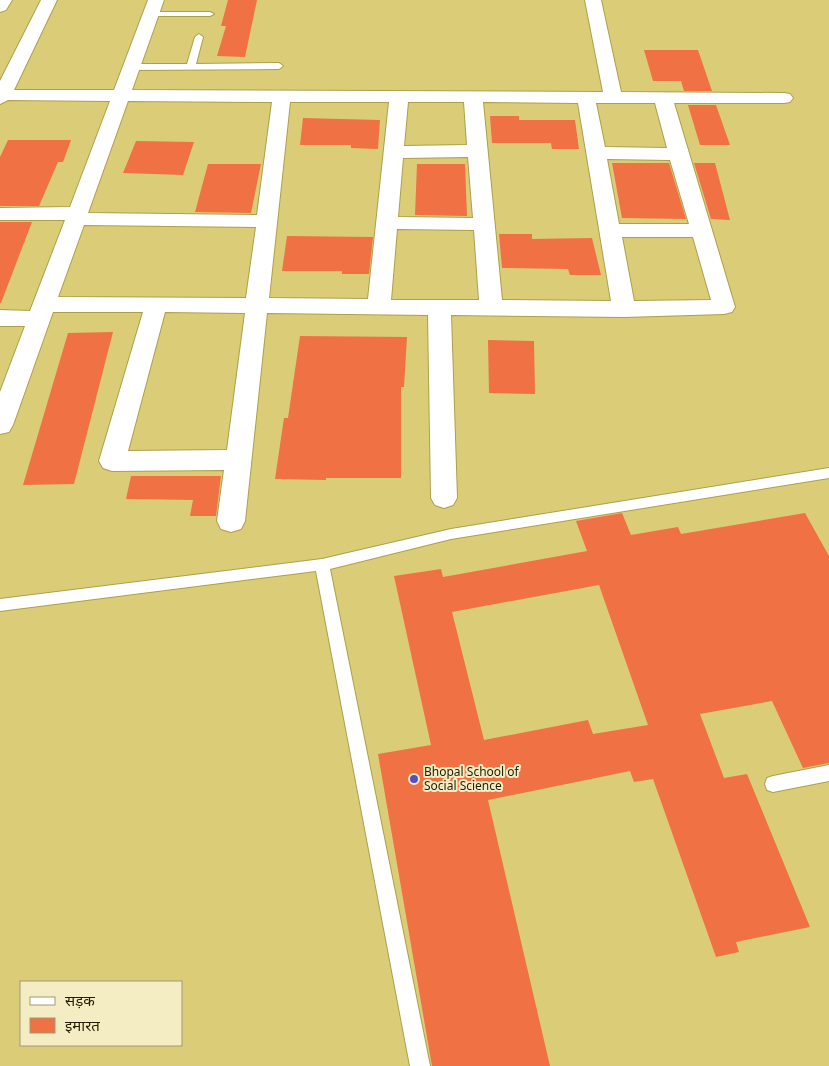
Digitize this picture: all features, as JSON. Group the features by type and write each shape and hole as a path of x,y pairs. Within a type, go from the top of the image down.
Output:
{"street":[{"path":"0,7 4,0"},
{"path":"49,0 1,97 121,95 784,98"},
{"path":"593,0 613,97"},
{"path":"0,425 153,7"},
{"path":"231,521 282,96"},
{"path":"380,307 399,96"},
{"path":"473,97 491,308"},
{"path":"586,97 624,309"},
{"path":"0,318 42,312 156,305 624,309 724,307 663,98"},
{"path":"394,152 478,151"},
{"path":"596,153 678,154"},
{"path":"0,214 267,222"},
{"path":"387,224 484,224"},
{"path":"610,231 703,230"},
{"path":"156,305 112,461 238,460"},
{"path":"439,307 444,498"}],"lane":[{"path":"153,7 210,14"},
{"path":"191,66 199,36"},
{"path":"131,67 279,66"},
{"path":"0,605 322,565 451,534 829,473"},
{"path":"322,565 420,1066"},
{"path":"773,784 829,773"}],"building":[{"path":"228,0 257,0 245,57 217,56 226,26 221,26"},
{"path":"644,50 698,50 712,91 684,91 681,81 653,81"},
{"path":"688,105 716,105 730,145 700,145"},
{"path":"490,116 519,116 519,120 575,120 579,149 552,149 551,143 492,143"},
{"path":"303,118 380,120 378,149 351,148 351,145 300,145"},
{"path":"8,140 71,140 63,162 58,162 39,206 0,206 0,157"},
{"path":"136,141 194,142 183,175 123,173"},
{"path":"612,163 669,163 686,219 622,218"},
{"path":"694,163 715,163 730,220 711,219"},
{"path":"208,164 261,164 251,213 195,212"},
{"path":"417,164 465,164 467,216 415,215"},
{"path":"0,222 32,222 1,303 0,303"},
{"path":"499,234 532,234 532,239 592,238 601,275 570,275 568,269 502,268"},
{"path":"287,236 373,237 369,274 342,274 342,271 282,271"},
{"path":"113,332 74,484 23,485 68,333"},
{"path":"300,336 407,337 404,387 401,387 401,478 275,479 284,418 288,418"},
{"path":"488,340 534,341 535,394 489,393"},
{"path":"131,476 221,476 216,516 190,516 193,500 126,499"},
{"path":"622,513 631,535 678,527 681,534 805,513 829,556 829,763 803,768 772,701 700,714 724,778 747,774 810,927 736,942 739,952 716,957 653,779 634,782 630,771 488,800 550,1066 432,1066 378,754 431,745 394,576 441,569 443,577 587,551 576,521","holes":["599,585 648,725 593,734 588,720 484,740 452,612"]}],"place":[{"name":"Bhopal School of Social Science","path":"414,779"}]}
